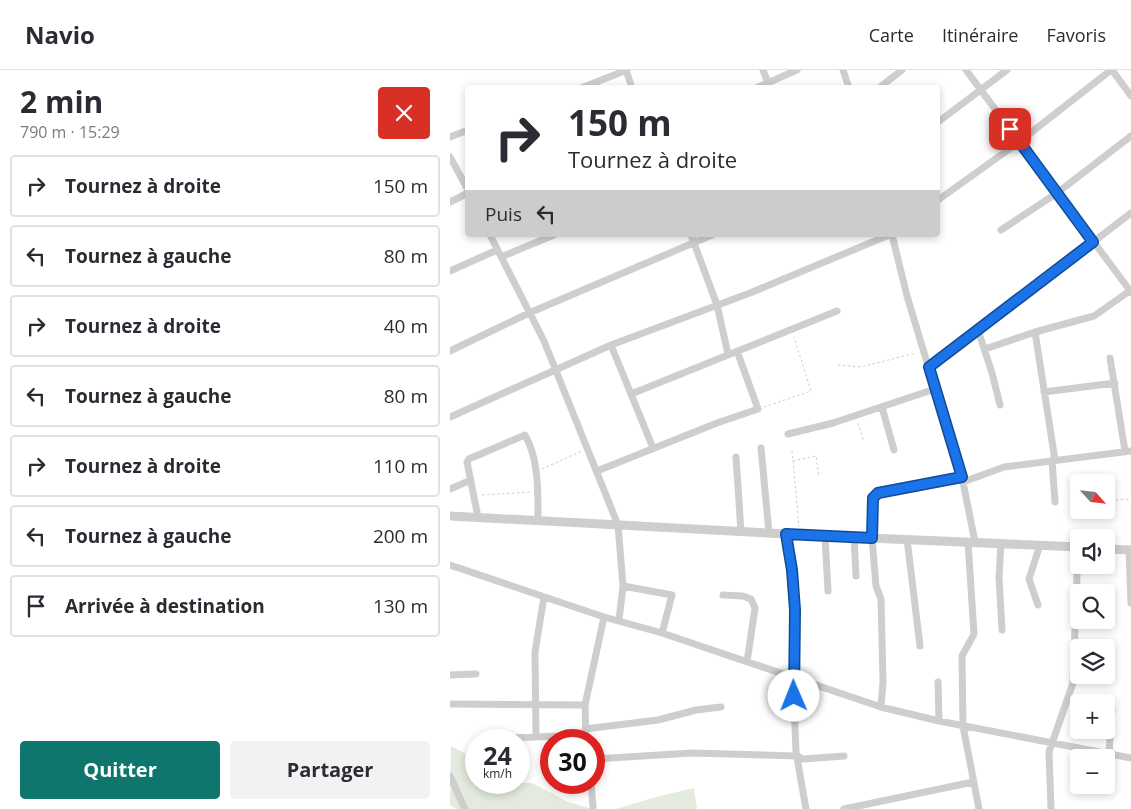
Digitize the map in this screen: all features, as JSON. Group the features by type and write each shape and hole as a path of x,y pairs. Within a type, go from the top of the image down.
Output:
{"street":[{"path":"588,85 626,70 631,85"},
{"path":"763,70 769,85 797,70"},
{"path":"843,70 848,85"},
{"path":"883,85 902,70"},
{"path":"966,70 1131,291 1094,316 1035,332 985,349"},
{"path":"940,121 1007,70"},
{"path":"940,199 1019,142 1111,70 1131,96"},
{"path":"450,137 465,131"},
{"path":"1001,230 1057,193 1131,136"},
{"path":"450,157 465,186"},
{"path":"450,202 465,194"},
{"path":"929,367 1131,213"},
{"path":"491,237 544,341 618,525 623,586 619,620"},
{"path":"450,271 548,237"},
{"path":"692,237 717,305 728,354"},
{"path":"450,351 529,313 708,237"},
{"path":"450,416 611,346 750,293 884,237"},
{"path":"892,237 906,296 962,479 972,542 974,634 962,656 963,726 979,809"},
{"path":"631,394 838,311"},
{"path":"978,330 1000,405"},
{"path":"1035,332 1053,460 1055,502"},
{"path":"611,346 653,448"},
{"path":"597,471 758,409 737,351"},
{"path":"882,707 881,599 876,586 872,538 873,498 878,493 962,479 1004,467 1128,451 1110,358"},
{"path":"1044,392 1115,383"},
{"path":"788,434 855,416 935,389"},
{"path":"882,407 894,450"},
{"path":"478,517 468,459 523,435 526,437 536,471 538,520"},
{"path":"761,448 770,533"},
{"path":"736,457 741,532"},
{"path":"450,489 471,480"},
{"path":"450,515 799,535 1070,547"},
{"path":"786,534 792,570 795,610 793,677 797,756 806,809"},
{"path":"825,536 828,591"},
{"path":"854,537 856,576"},
{"path":"907,539 920,646"},
{"path":"1000,543 999,577 1002,630"},
{"path":"1038,605 1030,585 1030,579 1040,545"},
{"path":"1115,549 1130,550 1131,603"},
{"path":"450,564 604,617 619,620 882,707 963,726 1088,749"},
{"path":"1051,809 1048,759 1052,742 1074,683 1077,574"},
{"path":"623,586 672,595 662,634"},
{"path":"723,594 744,596 751,599 755,608 747,662"},
{"path":"536,738 535,652 544,596"},
{"path":"586,729 586,705 604,617"},
{"path":"450,675 476,674"},
{"path":"938,682 939,721"},
{"path":"450,704 586,705"},
{"path":"605,731 696,710 721,707"},
{"path":"530,738 540,738"},
{"path":"605,758 692,753 797,756 803,759 844,756"},
{"path":"1115,754 1131,758"},
{"path":"450,776 465,809"},
{"path":"844,809 973,782"},
{"path":"592,794 593,807"}],"path":[{"path":"758,409 811,391 791,330"},
{"path":"838,365 862,367 924,351"},
{"path":"855,416 864,442"},
{"path":"536,471 588,448"},
{"path":"792,451 799,535"},
{"path":"793,461 816,456 819,476"},
{"path":"474,495 538,492"},
{"path":"1116,500 1131,499"}],"shaded area":[{"path":"451,746 465,753 465,794 530,794 530,783 532,783 540,787 540,794 553,794 568,802 592,809 456,809 450,805"},
{"path":"694,788 697,809 616,809 660,796"}],"route":[{"path":"794,696 795,610 792,570 786,534 872,538 874,495 962,477 929,367 1093,242 1010,129"}]}
